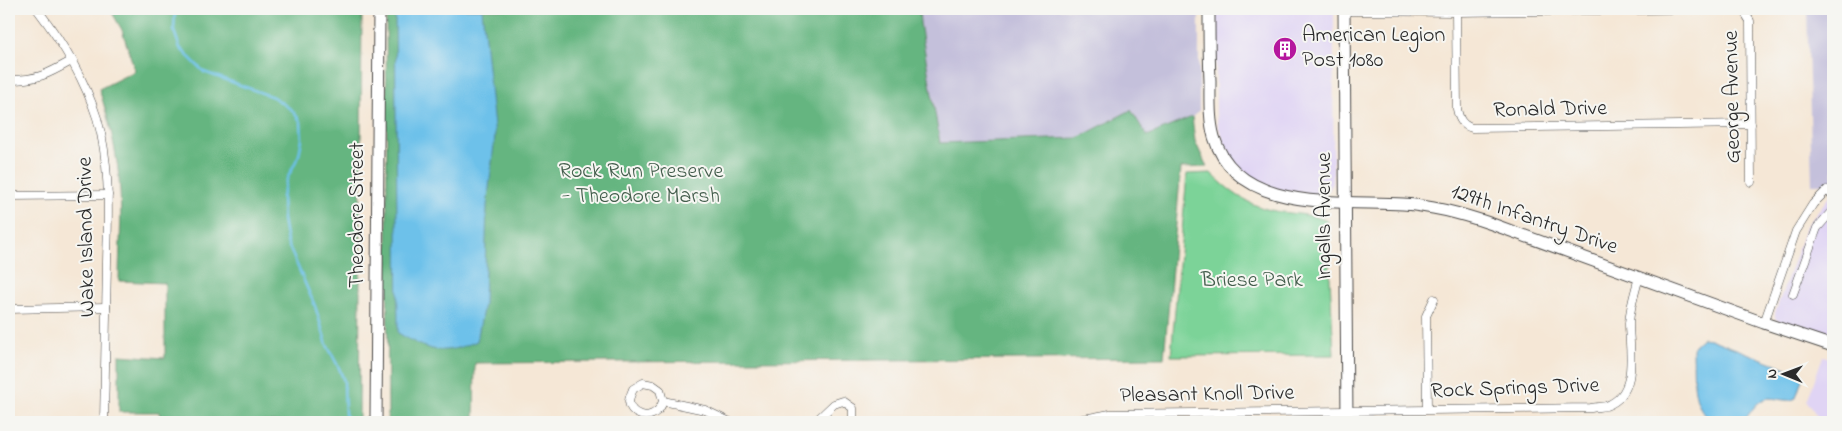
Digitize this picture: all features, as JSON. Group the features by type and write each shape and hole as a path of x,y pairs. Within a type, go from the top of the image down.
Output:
{"street":[{"name":"Wake Island Drive","path":"37,9 73,60 97,120 105,156 108,195 104,422"},
{"name":"Theodore Street","path":"376,418 379,9"},
{"name":"129th Infantry Drive","path":"1209,9 1210,115 1215,139 1226,161 1245,181 1294,199 1404,204 1449,210 1833,346"},
{"path":"1344,10 1456,12 1715,9"},
{"name":"Ingalls Avenue","path":"1344,10 1347,422"},
{"name":"George Avenue","path":"1742,11 1750,21 1752,182"},
{"name":"Ronald Drive","path":"1456,12 1458,118 1472,128 1751,124"},
{"path":"9,80 30,80 47,75 73,60"},
{"path":"1764,323 1796,232 1809,211 1830,193"},
{"path":"9,196 108,195"},
{"path":"1793,294 1816,228 1833,210"},
{"name":"Rock Springs Drive","path":"1347,410 1591,408 1606,406 1623,393 1628,383 1630,372 1629,320 1632,300 1639,277"},
{"path":"1428,409 1426,316 1434,299"},
{"path":"9,308 106,307"},
{"path":"643,383 653,385 660,390 664,401 658,410 642,416 633,411 629,400 633,389 643,383"},
{"path":"664,401 704,410 730,422"},
{"path":"815,422 834,404 843,401 853,408 854,422"},
{"name":"Pleasant Knoll Drive","path":"1068,422 1110,414 1347,410"},
{"path":"1273,412 1274,422"},
{"path":"1139,414 1139,422"}],"shaded area":[{"path":"919,9 1199,9 1199,111 1192,117 1147,136 1131,110 1078,138 940,143"},
{"path":"1216,9 1334,9 1333,181 1330,189 1325,193 1317,195 1273,190 1248,177 1236,165 1228,153 1218,126 1216,112"},
{"path":"1807,9 1833,9 1833,184 1812,184"},
{"path":"1833,192 1833,341 1779,322 1775,318 1775,313 1806,226"},
{"path":"1823,356 1833,359 1833,422 1821,422 1807,401"}],"green space":[{"path":"110,9 362,9 359,422 161,422 159,412 119,412 119,355 165,358 165,283 119,281 121,214 119,178 113,140 99,89 135,71 122,30"},
{"name":"Rock Run Preserve - Theodore Marsh","path":"386,9 919,9 940,143 1078,138 1131,110 1147,136 1192,117 1195,141 1207,167 1181,168 1164,358 475,363 474,422 388,422"},
{"name":"Briese Park","path":"1211,173 1231,191 1253,204 1270,210 1306,215 1327,221 1334,355 1171,356 1187,174"}],"water":[{"path":"395,9 482,9 495,136 487,206 484,304 477,341 454,349 436,350 428,348 398,333"},
{"path":"1702,338 1710,339 1802,374 1796,398 1792,400 1765,399 1742,422 1722,423 1709,418 1702,411 1698,402 1694,381 1693,349 1695,344"}],"waterway":[{"path":"175,9 174,31 180,48 204,72 273,97 292,110 301,122 302,139 299,155 286,181 282,197 283,219 287,242 315,306 327,345 344,381 345,414 350,422"}],"place":[{"name":"American Legion Post 1080","path":"1285,49"}]}
